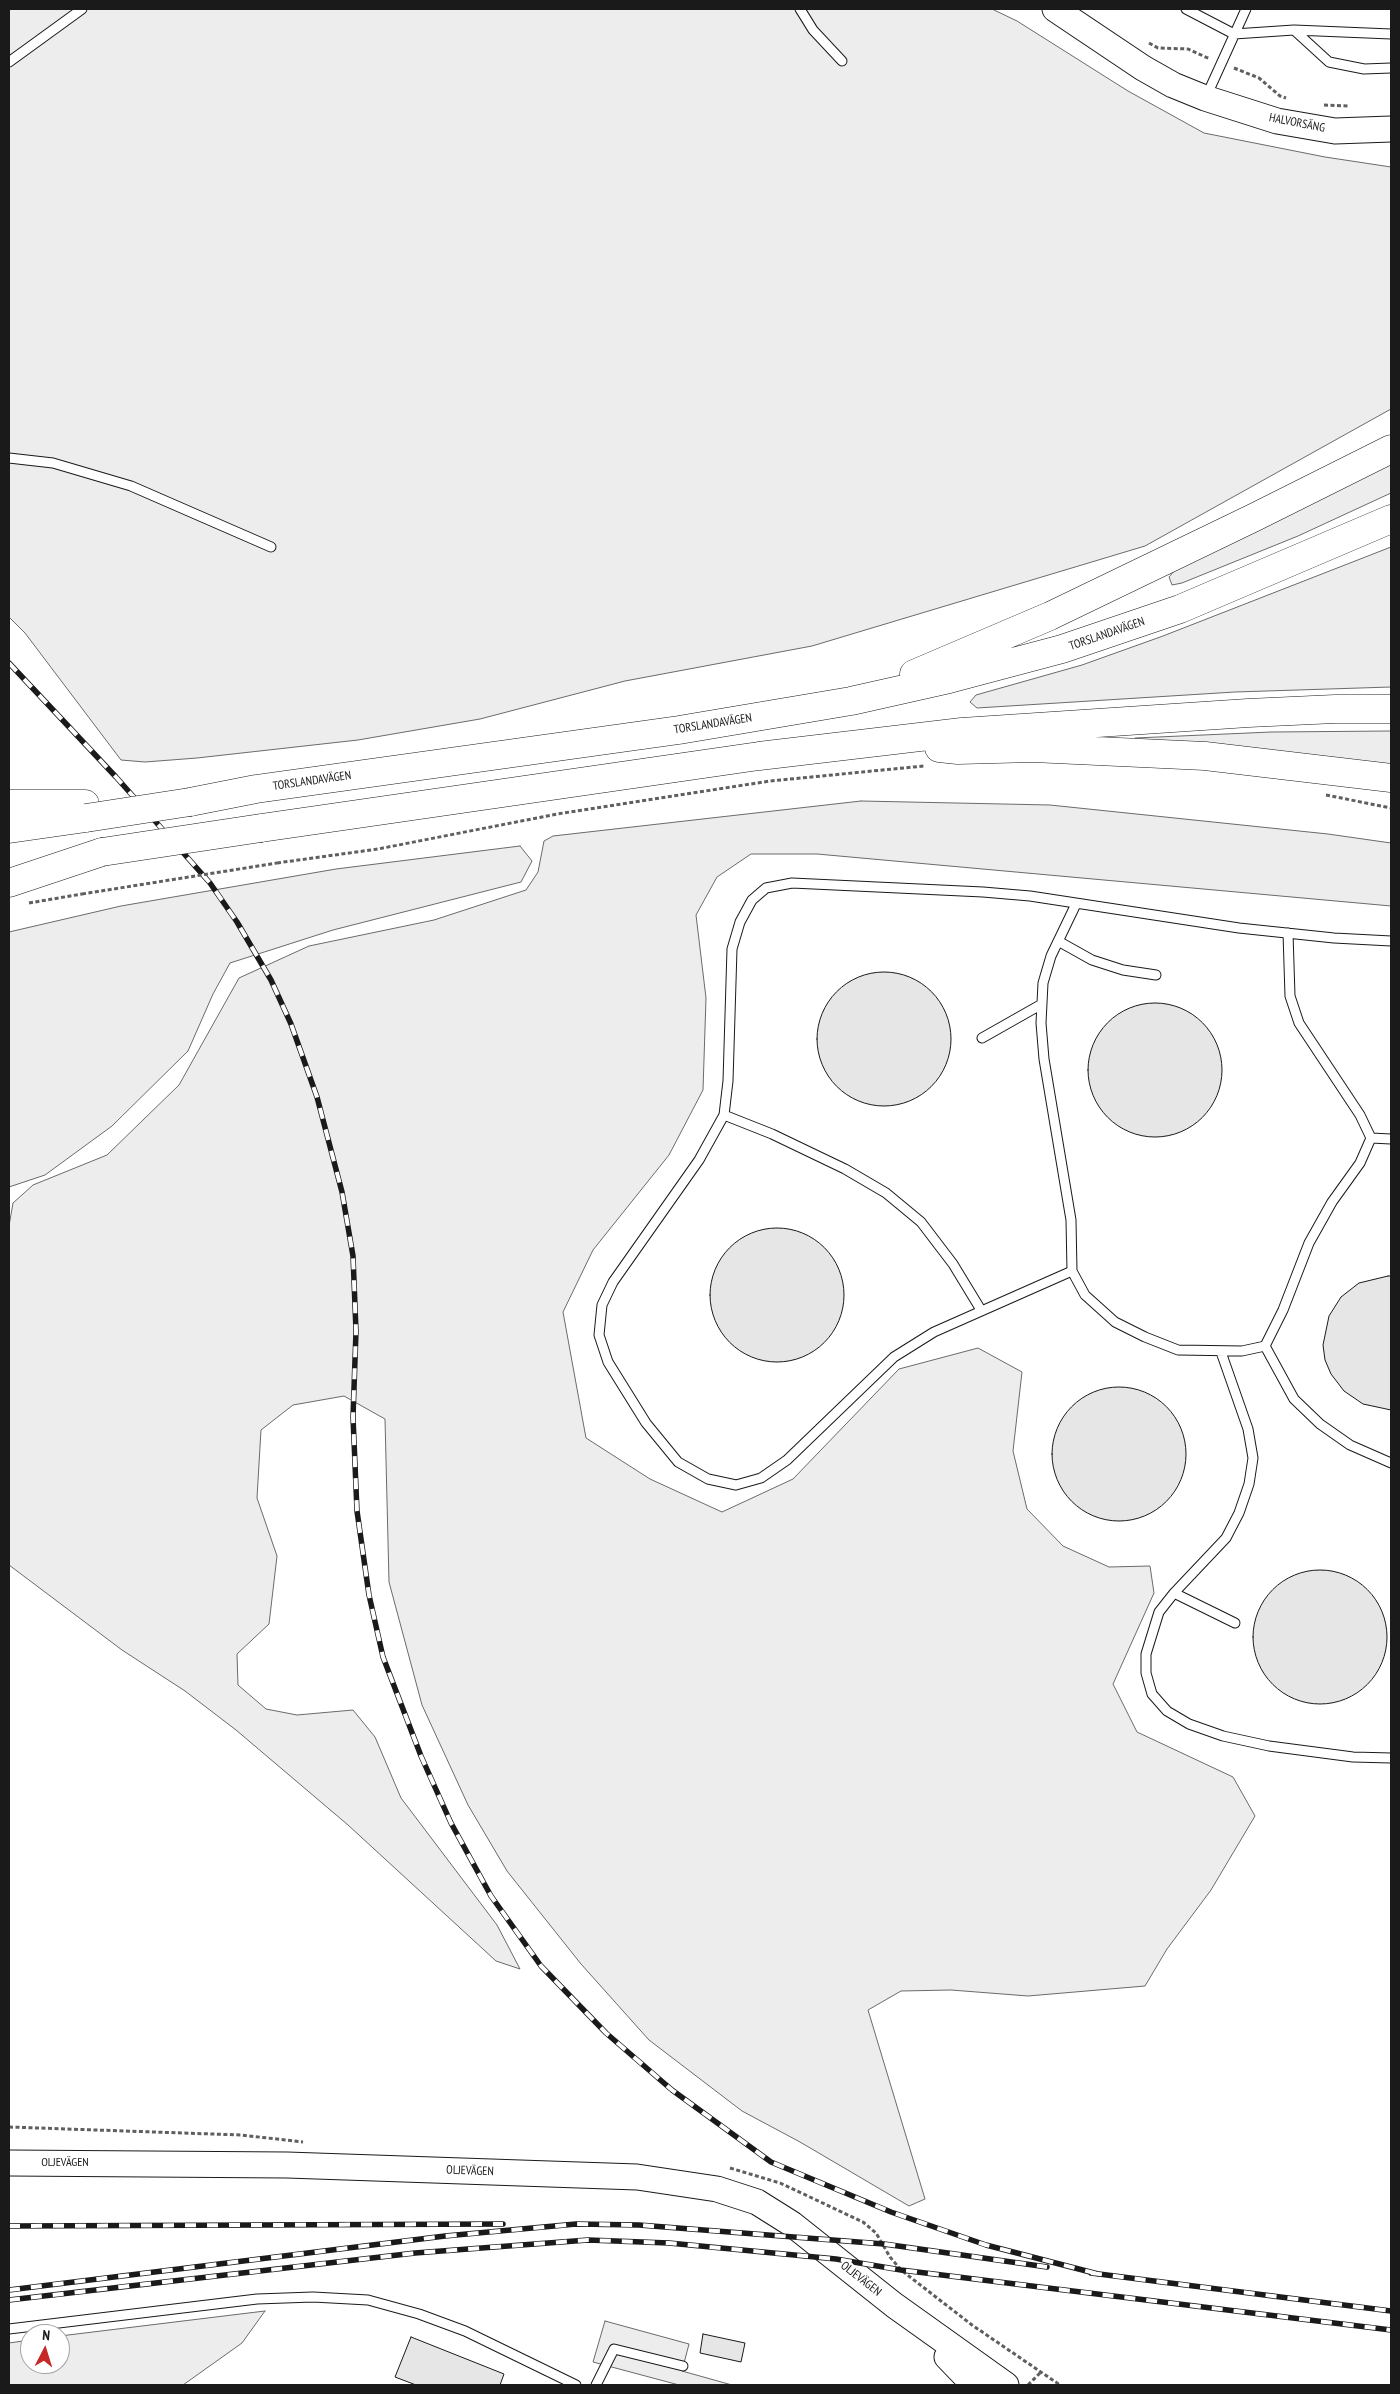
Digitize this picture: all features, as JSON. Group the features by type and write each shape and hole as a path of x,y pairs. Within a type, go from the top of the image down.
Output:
{"main road":[{"path":"851,701 1050,616 1391,449"},
{"name":"TORSLANDAVÄGEN","path":"9,829 86,811 190,802 256,789 419,765 544,750 851,701 1062,649 1180,609 1391,519"},
{"path":"9,866 261,828 877,741 1093,722 1335,709 1391,710"},
{"path":"877,741 958,750 1033,748 1205,756 1391,778"},
{"path":"9,804 86,811"},
{"path":"9,882 102,852"}],"street":[{"name":"HALVORSÄNG","path":"1055,9 1143,68 1173,85 1205,98 1277,121 1335,130 1391,129"},
{"name":"OLJEVÄGEN","path":"9,2163 287,2165 637,2177 718,2189 758,2202 792,2224 894,2305 1006,2385"},
{"name":"OLJEVÄGEN","path":"894,2305 974,2385"},
{"name":"OLJEVÄGEN","path":"941,2350 961,2385"}],"lane":[{"path":"9,62 82,9"},
{"path":"800,9 813,30 842,61"},
{"path":"1186,9 1234,34 1294,30 1391,34"},
{"path":"1205,98 1246,9"},
{"path":"1294,30 1329,62 1364,69 1391,68"},
{"path":"9,458 53,463 132,486 271,547"},
{"path":"1072,1271 934,1332 894,1357 801,1447 761,1478 736,1485 708,1479 678,1462 646,1423 608,1362 599,1335 602,1305 613,1282 699,1160 724,1115 728,1082 732,949 740,922 752,900 766,888 792,883 993,893 1288,933 1391,941"},
{"path":"1076,904 1058,941 1043,983 1042,1004 1044,1059 1071,1220 1072,1271 1085,1295 1115,1322 1145,1337 1178,1350 1221,1352 1242,1351 1265,1346"},
{"path":"1265,1346 1283,1310 1310,1243 1332,1202 1360,1163 1371,1138 1360,1114 1299,1023 1290,996 1288,933"},
{"path":"1058,941 1092,960 1123,970 1156,975"},
{"path":"982,1038 1042,1004"},
{"path":"724,1115 772,1134 836,1164 886,1193 921,1222 953,1264 981,1310"},
{"path":"1371,1138 1391,1140"},
{"path":"1265,1346 1294,1399 1320,1424 1350,1445 1391,1463"},
{"path":"1221,1352 1248,1429 1253,1458 1249,1484 1239,1513 1226,1538 1174,1593 1159,1612 1146,1654 1146,1673 1152,1694 1167,1710 1189,1724 1223,1736 1269,1746 1353,1757 1391,1758"},
{"path":"1174,1593 1235,1623"},
{"path":"9,2329 257,2299 313,2297 368,2300 419,2314 465,2331 576,2385"},
{"path":"596,2385 614,2349 683,2366"}],"path":[{"path":"1147,42 1158,48 1188,49 1197,54"},
{"path":"1245,72 1259,78 1280,96 1290,100"},
{"path":"1320,105 1352,106"},
{"path":"27,903 277,863 386,848 557,814 770,781 930,766"},
{"path":"1323,794 1391,808"},
{"path":"1028,2385 1040,2372"}],"shaded area":[{"path":"9,9 992,9 1017,21 1128,91 1204,133 1325,157 1391,167 1391,409 1145,546 812,646 625,681 480,719 358,740 197,758 145,762 121,760 25,633 9,617"},
{"path":"1391,458 1391,493 1298,536 1182,583 1172,585 1169,577 1175,570"},
{"path":"1391,547 1391,687 1235,692 977,708 970,702 976,695 1082,665 1163,636"},
{"path":"1391,731 1391,768 1136,742 1135,738 1271,732"},
{"path":"861,801 1050,805 1328,834 1391,843 1391,906 817,854 751,854 717,877 696,915 706,998 703,1090 669,1155 593,1250 563,1312 586,1438 650,1479 722,1512 793,1479 899,1369 978,1348 1022,1372 1013,1451 1027,1509 1063,1546 1109,1567 1150,1566 1154,1593 1113,1684 1137,1732 1233,1777 1255,1816 1211,1890 1167,1949 1145,1986 1028,1996 951,1990 901,1991 868,2010 925,2199 909,2206 800,2142 742,2111 649,2040 581,1964 507,1871 468,1805 422,1705 389,1582 385,1419 344,1396 293,1405 261,1430 257,1498 277,1556 269,1624 237,1654 238,1685 266,1709 297,1715 353,1710 375,1737 401,1798 497,1925 520,1969 496,1961 348,1825 236,1730 185,1691 122,1650 9,1565 9,1226 13,1203 33,1185 107,1155 179,1085 239,978 309,946 434,920 526,890 538,872 544,841 553,836"},
{"path":"520,846 532,861 521,882 333,930 230,963 213,994 188,1051 112,1126 45,1175 9,1187 9,932 121,906 336,869"},
{"path":"265,2311 242,2343 183,2385 9,2385 9,2343 20,2341 20,2374 70,2374 70,2335"},
{"path":"605,2321 689,2344 682,2371 732,2385 679,2385 593,2362"}],"building":[{"path":"884,972 910,977 921,983 931,992 940,1002 946,1013 951,1039 946,1065 940,1076 931,1086 921,1095 910,1101 884,1106 858,1101 847,1095 837,1086 828,1076 822,1065 817,1039 822,1013 828,1002 837,992 847,983 858,977"},
{"path":"1155,1003 1181,1008 1192,1014 1202,1023 1211,1033 1217,1044 1222,1070 1217,1096 1211,1107 1202,1117 1192,1126 1181,1132 1155,1137 1129,1132 1118,1126 1108,1117 1099,1107 1093,1096 1088,1070 1093,1044 1099,1033 1108,1023 1118,1014 1129,1008"},
{"path":"777,1228 803,1233 814,1239 824,1248 833,1258 839,1269 844,1295 839,1321 833,1332 824,1342 814,1351 803,1357 777,1362 751,1357 740,1351 730,1342 721,1332 715,1321 710,1295 715,1269 721,1258 730,1248 740,1239 751,1233"},
{"path":"1391,1276 1391,1410 1363,1404 1344,1391 1331,1374 1325,1360 1323,1345 1329,1316 1341,1297 1359,1283"},
{"path":"1119,1387 1145,1392 1156,1398 1166,1407 1175,1417 1181,1428 1186,1454 1181,1480 1175,1491 1166,1501 1156,1510 1145,1516 1119,1521 1093,1516 1082,1510 1072,1501 1063,1491 1057,1480 1052,1454 1057,1428 1063,1417 1072,1407 1082,1398 1093,1392"},
{"path":"1320,1570 1346,1575 1357,1581 1367,1590 1376,1600 1382,1611 1387,1637 1382,1663 1376,1674 1367,1684 1357,1693 1346,1699 1320,1704 1294,1699 1283,1693 1273,1684 1264,1674 1258,1663 1253,1637 1258,1611 1264,1600 1273,1590 1283,1581 1294,1575"},
{"path":"703,2334 745,2343 741,2362 700,2353"},
{"path":"411,2337 504,2374 500,2385 416,2385 395,2377"}],"railway":[{"path":"9,663 116,777 210,883 237,922 271,980 291,1024 317,1097 342,1192 353,1256 356,1331 353,1417 357,1511 369,1595 383,1657 421,1756 451,1823 491,1896 541,1966 606,2033 672,2090 771,2162 891,2212 986,2245 1098,2274"},
{"path":"9,2226 503,2224"},
{"path":"9,2290 445,2236 576,2224 639,2225 884,2244 1047,2267"},
{"path":"9,2300 415,2253 588,2240 669,2243 836,2259 901,2270 1391,2330"},
{"path":"1091,2273 1391,2311"}]}
